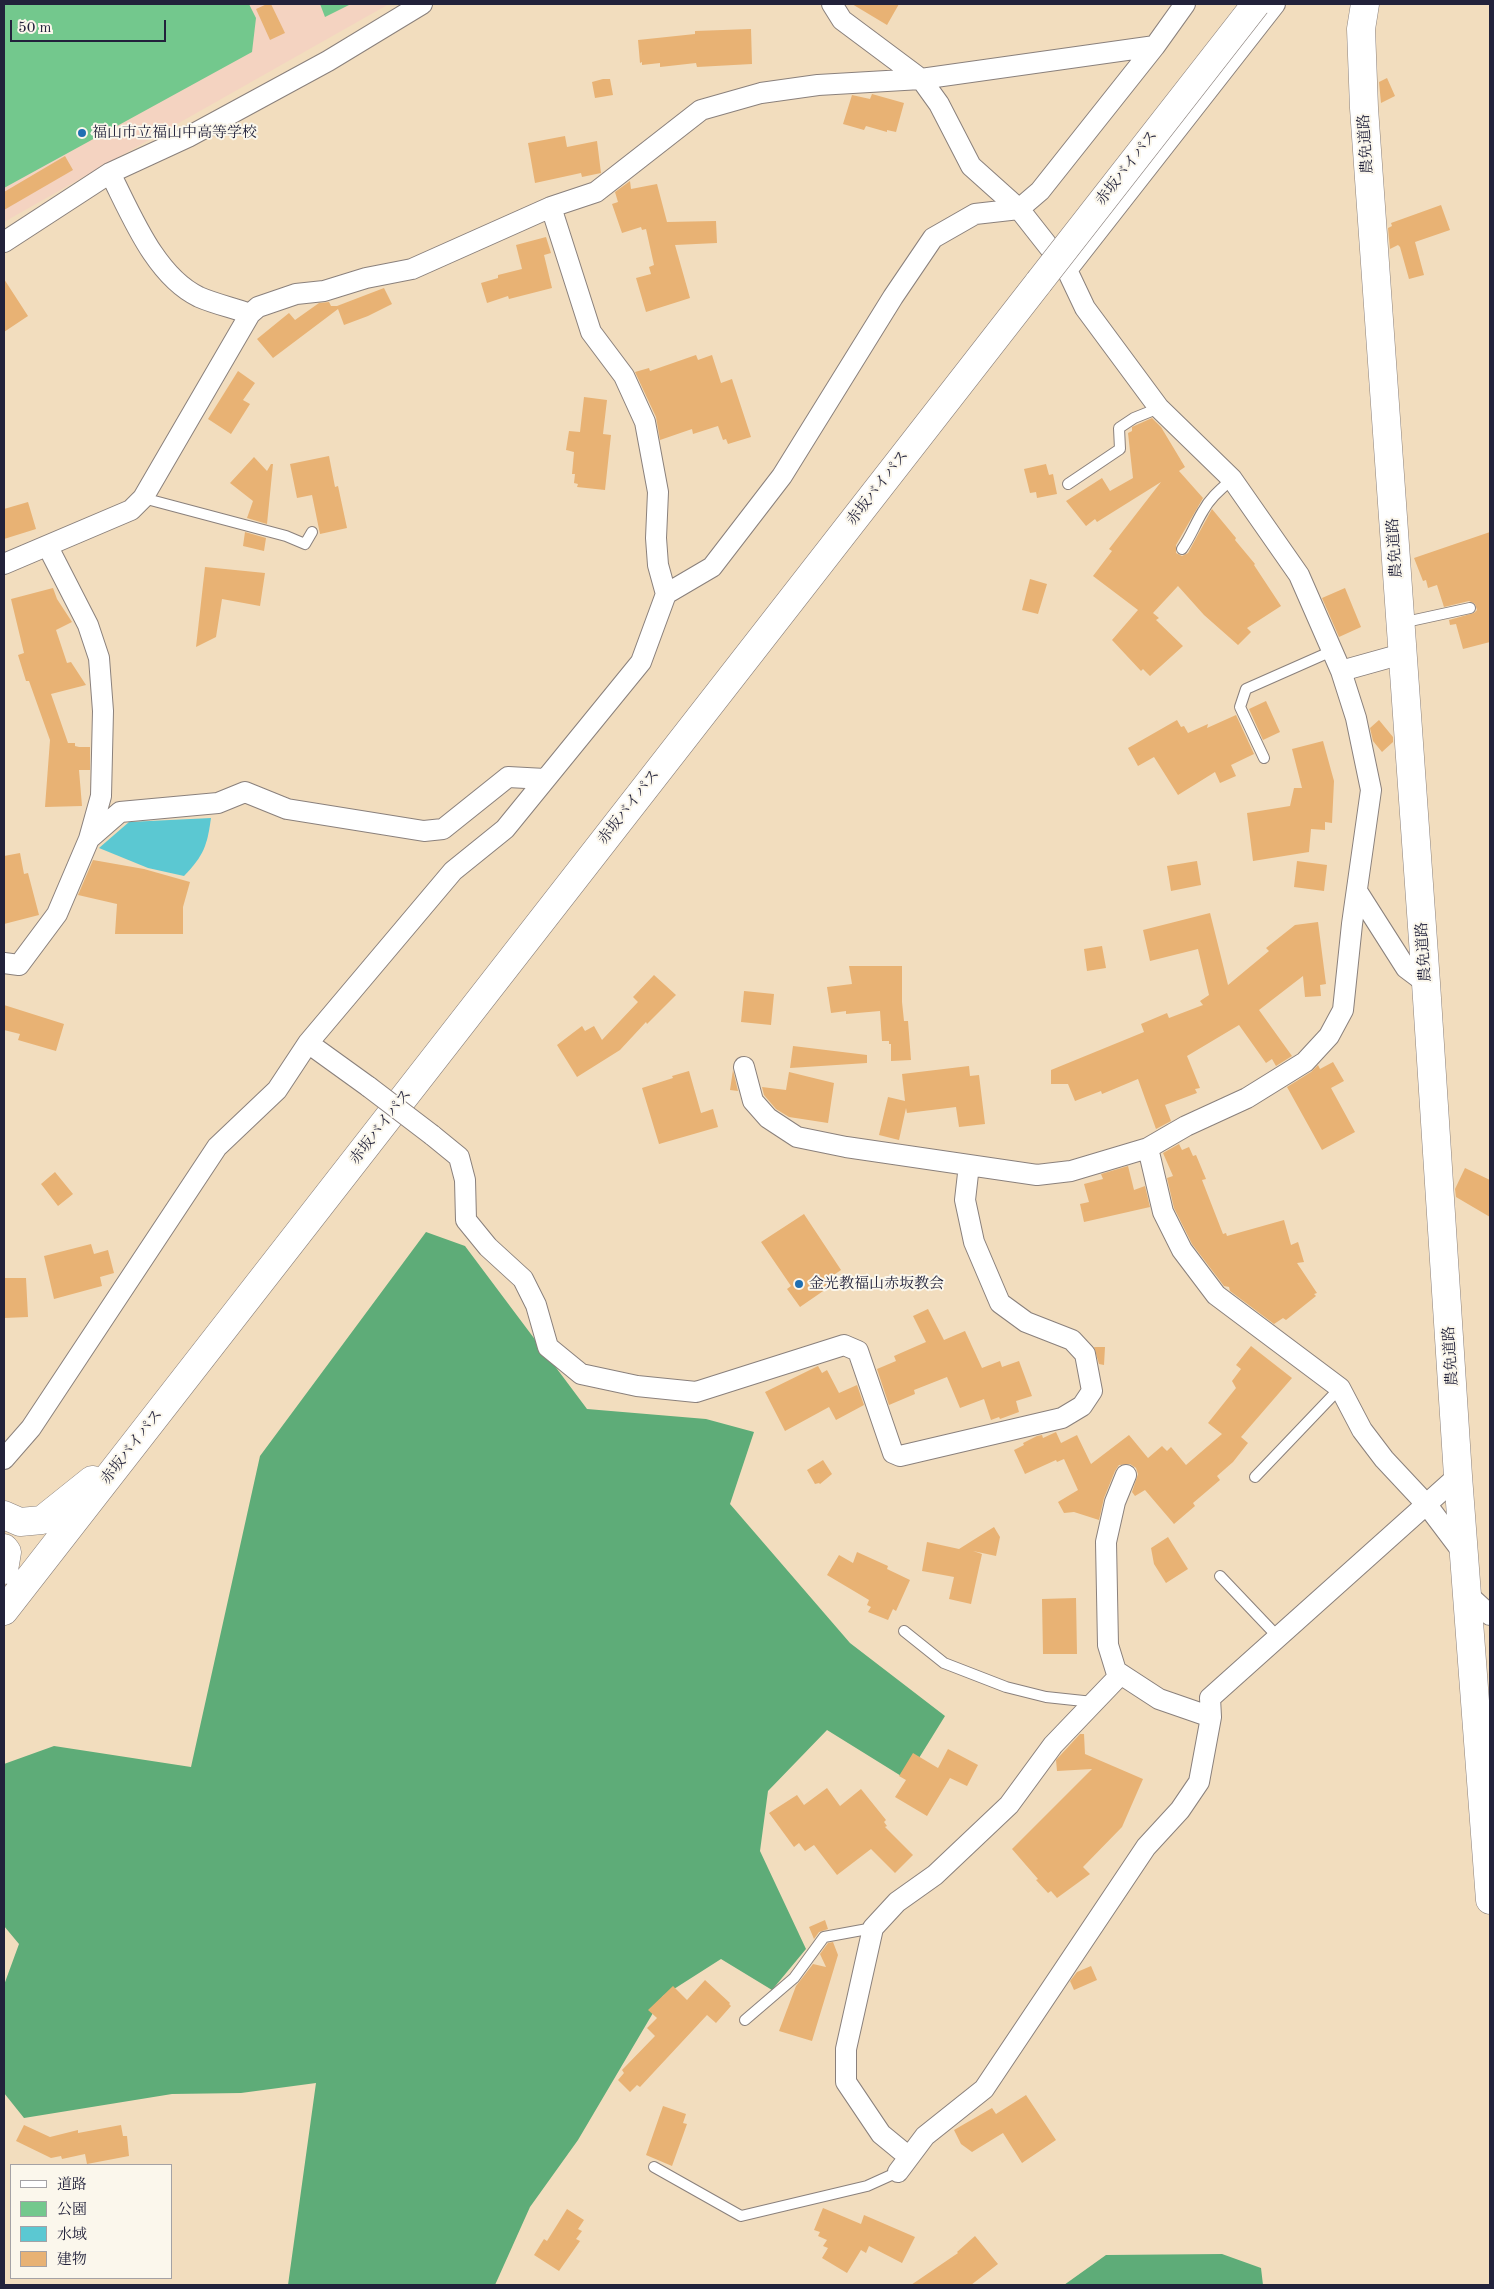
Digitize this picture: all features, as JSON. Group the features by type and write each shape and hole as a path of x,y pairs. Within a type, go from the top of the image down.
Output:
{"main road":[{"name":"赤坂バイパス","path":"4,1611 1035,279 1241,4"},
{"name":"赤坂バイパス","path":"4,1595 772,606 1256,4"},
{"name":"農免道路","path":"1365,4 1361,29 1364,108 1426,983 1458,1476 1469,1596 1490,1900"},
{"path":"4,1515 20,1522 42,1520 92,1480"},
{"path":"4,1548 7,1552 4,1570"},
{"path":"4,1627 13,1615 44,1560"}],"street":[{"path":"4,242 110,173 188,137 328,61 422,4"},
{"path":"744,1067 753,1101 768,1118 797,1137 1037,1175 1071,1171 1148,1148 1186,1126 1246,1098 1305,1062 1329,1036 1343,1010 1371,790 1356,718 1341,671 1299,575 1232,479 1159,408 1085,308 1067,270 1019,209 971,166 939,104 921,79 842,20 832,4"},
{"path":"666,594 712,567 782,476 893,297 933,238 975,214 1019,209 1040,191 1155,46 1185,4"},
{"path":"1067,270 1274,4"},
{"path":"4,564 48,547 131,510 144,498 250,314 258,307 296,294 324,291 366,278 412,269 551,208 596,192 701,110 762,93 818,85 921,79 1155,46"},
{"path":"110,173 144,239 169,275 198,297 250,314"},
{"path":"4,1459 31,1428 217,1147 277,1090 308,1043 453,871 505,829 641,662 666,594 658,565 656,538 658,492 645,422 624,376 591,332 551,208"},
{"path":"4,963 19,965 57,914 89,839 101,796 103,711 99,658 88,625 48,547"},
{"path":"1341,671 1402,654"},
{"path":"89,839 120,812 218,803 245,792 287,809 424,831 443,829 508,777 545,779"},
{"path":"1357,891 1406,968 1426,983"},
{"path":"308,1043 432,1134 458,1157 465,1180 466,1220 488,1247 523,1279 536,1305 548,1347 581,1374 637,1386 696,1392 844,1345 858,1351 893,1453 900,1456 1062,1418 1082,1406 1092,1391 1085,1354 1072,1340 1026,1322 1000,1303 974,1242 965,1200 969,1165"},
{"path":"1148,1148 1163,1212 1182,1250 1216,1295 1340,1388 1362,1430 1384,1459 1427,1505 1465,1555"},
{"path":"1126,1474 1114,1502 1106,1542 1108,1645 1116,1671 1159,1699 1211,1717"},
{"path":"1121,1674 1053,1745 1009,1805 935,1875 897,1902 873,1928 846,2049 846,2082 904,2165 925,2136 984,2089 1146,1847 1180,1810 1199,1782 1211,1717 1210,1698 1458,1476"},
{"path":"1469,1596 1490,1615"}],"lane":[{"path":"1068,484 1120,449 1119,428 1134,418 1159,408"},
{"path":"1182,548 1192,536 1203,511 1213,496 1232,479"},
{"path":"144,498 286,536 305,544 312,532"},
{"path":"1400,623 1470,608"},
{"path":"1264,758 1240,707 1246,689 1332,651"},
{"path":"1255,1477 1340,1388"},
{"path":"1220,1576 1278,1637"},
{"path":"904,1631 944,1663 998,1684 1046,1697 1093,1702"},
{"path":"745,2020 794,1978 824,1937 873,1928"},
{"path":"654,2167 741,2216 867,2186 904,2165"}],"shaded area":[{"name":"福山市立福山中高等学校","path":"4,4 389,4 4,222"}],"green space":[{"name":"福山市立福山中高等学校","path":"4,4 249,4 256,18 252,52 4,188"},
{"path":"320,4 351,4 325,17"},
{"path":"426,1232 465,1246 587,1409 706,1419 754,1432 730,1504 850,1643 945,1716 906,1779 827,1730 768,1791 760,1851 806,1949 772,1990 721,1959 663,1996 578,2140 530,2207 495,2285 288,2285 316,2083 241,2093 172,2094 24,2118 4,2093 4,1985 19,1944 4,1926 4,1764 54,1746 191,1767 260,1456"},
{"path":"1222,2254 1261,2268 1263,2285 1064,2285 1106,2255"}],"water":[{"path":"211,818 203,850 184,876 148,868 99,848 129,822"}],"building":[{"path":"271,4 285,33 270,40 256,9"},
{"path":"852,4 899,4 887,25"},
{"path":"751,29 752,64 697,67 696,63 660,67 660,63 642,65 642,62 640,63 638,40 695,34 695,31"},
{"path":"1387,78 1395,96 1381,103 1379,82"},
{"path":"610,79 613,95 595,98 592,82"},
{"path":"872,94 904,103 896,132 887,130 887,132 866,126 864,130 843,124 852,95 870,99"},
{"path":"565,136 567,147 597,141 601,173 582,177 581,173 535,183 528,143"},
{"path":"65,156 73,170 4,210 4,192"},
{"path":"630,181 631,189 657,184 667,222 716,221 717,243 675,245 690,298 646,312 636,278 651,274 649,267 654,265 646,229 642,230 641,227 622,233 612,204 618,202 615,192"},
{"path":"1441,205 1450,230 1415,242 1424,275 1409,279 1400,247 1398,245 1390,249 1388,228 1392,226 1391,223"},
{"path":"546,237 551,253 544,255 552,288 509,299 508,296 487,303 481,283 498,278 498,275 522,269 516,245"},
{"path":"4,279 28,316 4,332"},
{"path":"384,288 392,304 344,325 338,309 273,358 257,339 289,313 295,320 319,303 329,302 331,306 337,306"},
{"path":"696,355 698,360 712,355 721,383 732,379 751,437 728,444 726,439 723,440 718,426 693,434 692,429 660,440 656,417 635,372 649,368 650,371"},
{"path":"238,371 255,383 243,400 250,404 231,434 208,419"},
{"path":"584,397 607,400 603,434 611,435 605,490 577,487 578,484 574,483 575,474 572,474 574,452 566,450 569,431 580,432"},
{"path":"1152,418 1161,427 1185,467 1179,471 1203,498 1176,545 1176,553 1182,556 1188,553 1212,509 1255,564 1281,606 1247,628 1251,632 1238,645 1204,615 1178,586 1153,613 1159,618 1156,620 1183,646 1150,676 1143,669 1141,671 1112,640 1138,610 1093,576 1112,551 1109,549 1161,482 1097,522 1095,519 1086,526 1066,501 1102,478 1110,491 1133,478 1128,433 1132,431 1132,427"},
{"path":"329,456 335,487 338,486 347,528 320,534 312,495 297,498 290,464"},
{"path":"254,457 267,471 271,464 273,464 267,524 247,518 253,501 230,483"},
{"path":"1046,464 1049,475 1053,474 1057,494 1037,498 1036,492 1030,493 1024,469"},
{"path":"28,502 36,529 4,539 4,509"},
{"path":"245,532 266,538 264,551 243,546"},
{"path":"1490,532 1490,642 1463,649 1456,624 1450,625 1449,620 1474,613 1477,610 1475,604 1469,601 1444,607 1437,585 1428,588 1426,580 1423,581 1414,558"},
{"path":"205,567 265,573 260,606 222,599 216,637 196,647"},
{"path":"1030,579 1047,584 1038,614 1022,610"},
{"path":"53,588 57,599 72,622 56,630 67,663 71,662 86,685 51,694 68,743 75,743 75,746 79,747 90,747 90,770 79,770 82,806 45,807 50,740 29,681 26,681 18,655 24,653 11,599"},
{"path":"1345,588 1361,627 1339,637 1322,598"},
{"path":"1266,701 1280,732 1263,740 1249,709"},
{"path":"1236,715 1254,754 1231,765 1236,776 1220,783 1215,772 1178,795 1154,757 1138,766 1128,748 1177,720 1188,733 1208,724 1207,728"},
{"path":"1379,720 1393,737 1393,742 1382,752 1373,741 1370,728"},
{"path":"1323,741 1334,781 1332,823 1325,822 1325,830 1311,829 1309,852 1253,861 1247,813 1290,806 1294,788 1302,788 1292,749"},
{"path":"20,853 24,874 28,873 39,915 4,924 4,856"},
{"path":"93,860 144,869 190,882 183,907 183,934 115,934 117,904 78,895"},
{"path":"1197,861 1201,885 1171,891 1167,866"},
{"path":"1297,861 1327,865 1324,891 1294,887"},
{"path":"1210,913 1228,985 1269,951 1266,948 1295,925 1318,922 1326,984 1320,985 1321,996 1305,997 1303,976 1259,1010 1292,1056 1276,1066 1272,1059 1266,1063 1239,1025 1187,1056 1200,1088 1195,1089 1197,1093 1165,1105 1171,1121 1156,1129 1138,1079 1102,1094 1101,1091 1075,1101 1068,1084 1051,1084 1051,1070 1144,1032 1141,1024 1167,1013 1169,1018 1203,1005 1200,1001 1209,995 1198,949 1150,961 1143,930"},
{"path":"1102,946 1106,968 1087,971 1084,949"},
{"path":"849,966 902,966 902,1002 904,1021 908,1021 911,1060 891,1061 891,1044 889,1044 889,1041 882,1041 880,1011 846,1014 846,1011 831,1013 827,987 852,984"},
{"path":"654,975 676,995 647,1024 646,1022 620,1050 577,1077 557,1045 582,1026 585,1031 594,1026 602,1040 638,1002 633,997"},
{"path":"744,991 774,994 771,1025 741,1022"},
{"path":"4,1005 64,1024 56,1051 18,1040 20,1034 4,1030"},
{"path":"793,1046 867,1055 867,1063 790,1068"},
{"path":"1333,1062 1344,1081 1331,1088 1355,1132 1322,1150 1287,1087 1311,1072 1318,1065 1320,1069"},
{"path":"969,1066 970,1076 979,1075 985,1124 959,1127 956,1107 907,1113 906,1108 899,1140 879,1135 888,1097 905,1101 902,1074"},
{"path":"733,1070 738,1091 730,1090"},
{"path":"689,1071 701,1113 713,1109 718,1127 659,1144 642,1088"},
{"path":"789,1072 834,1083 828,1123 789,1117 776,1109 764,1095 762,1087 786,1090"},
{"path":"1179,1144 1182,1150 1189,1147 1193,1156 1196,1155 1206,1179 1202,1180 1223,1234 1226,1233 1227,1236 1284,1220 1291,1245 1298,1242 1304,1262 1297,1263 1317,1293 1314,1294 1316,1296 1286,1320 1283,1318 1274,1324 1230,1291 1229,1287 1224,1286 1192,1244 1174,1208 1167,1178 1173,1176 1163,1153"},
{"path":"1128,1166 1134,1190 1145,1186 1150,1207 1084,1222 1080,1204 1089,1202 1084,1184 1103,1179 1101,1174"},
{"path":"1465,1168 1490,1180 1490,1217 1456,1197 1455,1189"},
{"path":"55,1172 73,1194 58,1206 41,1184"},
{"path":"804,1214 841,1270 825,1281 829,1287 800,1307 787,1289 791,1286 761,1242"},
{"path":"91,1244 94,1254 108,1250 114,1273 100,1277 102,1286 54,1299 44,1256"},
{"path":"4,1278 26,1278 28,1317 4,1318"},
{"path":"928,1309 944,1340 965,1331 982,1368 1000,1361 1002,1367 1019,1361 1032,1396 1016,1401 1019,1412 1000,1419 999,1417 991,1420 984,1399 960,1408 947,1377 914,1390 915,1394 889,1405 877,1369 896,1361 894,1356 926,1342 913,1316"},
{"path":"1251,1346 1292,1378 1241,1437 1248,1443 1233,1462 1217,1476 1220,1480 1193,1503 1195,1506 1174,1524 1145,1490 1135,1496 1132,1492 1138,1474 1136,1468 1130,1464 1119,1465 1115,1471 1104,1498 1099,1520 1074,1512 1064,1513 1058,1502 1078,1490 1064,1459 1057,1462 1056,1460 1025,1474 1014,1450 1037,1436 1042,1435 1043,1438 1056,1432 1061,1443 1077,1435 1091,1464 1129,1435 1148,1458 1162,1446 1167,1451 1171,1447 1186,1465 1222,1434 1208,1423 1236,1388 1232,1381 1241,1369 1236,1365"},
{"path":"1094,1347 1105,1347 1104,1365 1099,1364"},
{"path":"818,1366 822,1373 827,1370 839,1393 857,1385 864,1405 836,1420 829,1407 785,1431 765,1392"},
{"path":"823,1460 832,1474 820,1484 815,1484 807,1470"},
{"path":"994,1527 1000,1537 996,1556 973,1551 982,1554 971,1604 949,1599 954,1577 922,1571 927,1542 959,1549"},
{"path":"1168,1537 1188,1569 1166,1583 1154,1564 1151,1548"},
{"path":"857,1552 888,1566 887,1569 910,1580 896,1611 893,1609 888,1620 868,1612 871,1607 867,1605 869,1600 827,1575 839,1555 853,1563"},
{"path":"1076,1598 1077,1654 1043,1654 1042,1599"},
{"path":"1080,1734 1084,1734 1085,1754 1143,1779 1122,1827 1083,1867 1090,1874 1057,1898 1051,1891 1048,1893 1036,1880 1038,1879 1012,1849 1092,1769 1057,1771 1056,1760"},
{"path":"948,1749 978,1765 967,1786 950,1778 927,1816 895,1797 906,1780 899,1776 913,1753 938,1768"},
{"path":"827,1788 840,1806 861,1789 886,1820 884,1822 887,1826 885,1827 913,1855 895,1873 871,1849 837,1875 814,1845 805,1851 799,1843 794,1847 769,1813 797,1795 804,1805"},
{"path":"825,1920 828,1929 819,1932 814,1939 809,1927"},
{"path":"833,1942 838,1955 812,2041 779,2031 796,1986 813,1964 826,1967 820,1954 828,1943"},
{"path":"1091,1966 1097,1980 1074,1990 1070,1981 1077,1972"},
{"path":"705,1980 731,2006 716,2023 707,2015 640,2087 637,2085 630,2092 618,2080 624,2073 622,2070 655,2036 647,2028 657,2018 648,2010 673,1986 687,2000"},
{"path":"1026,2095 1056,2140 1022,2163 1003,2133 972,2152 961,2144 954,2130 992,2108 996,2114"},
{"path":"663,2106 686,2114 683,2123 687,2124 672,2166 646,2155"},
{"path":"24,2125 50,2137 78,2130 78,2133 121,2125 123,2136 127,2136 129,2156 87,2164 85,2154 62,2159 61,2156 51,2158 16,2141"},
{"path":"823,2208 861,2224 864,2215 915,2237 902,2263 869,2246 866,2253 861,2250 847,2273 822,2258 828,2248 823,2246 827,2240 818,2236 820,2232 814,2230"},
{"path":"567,2209 584,2220 578,2229 582,2231 576,2239 580,2241 559,2271 534,2255 544,2239 547,2241"},
{"path":"975,2236 998,2264 971,2285 911,2285 958,2253"}],"place":[{"name":"福山市立福山中高等学校","path":"82,133"},
{"name":"金光教福山赤坂教会","path":"799,1284"}]}
